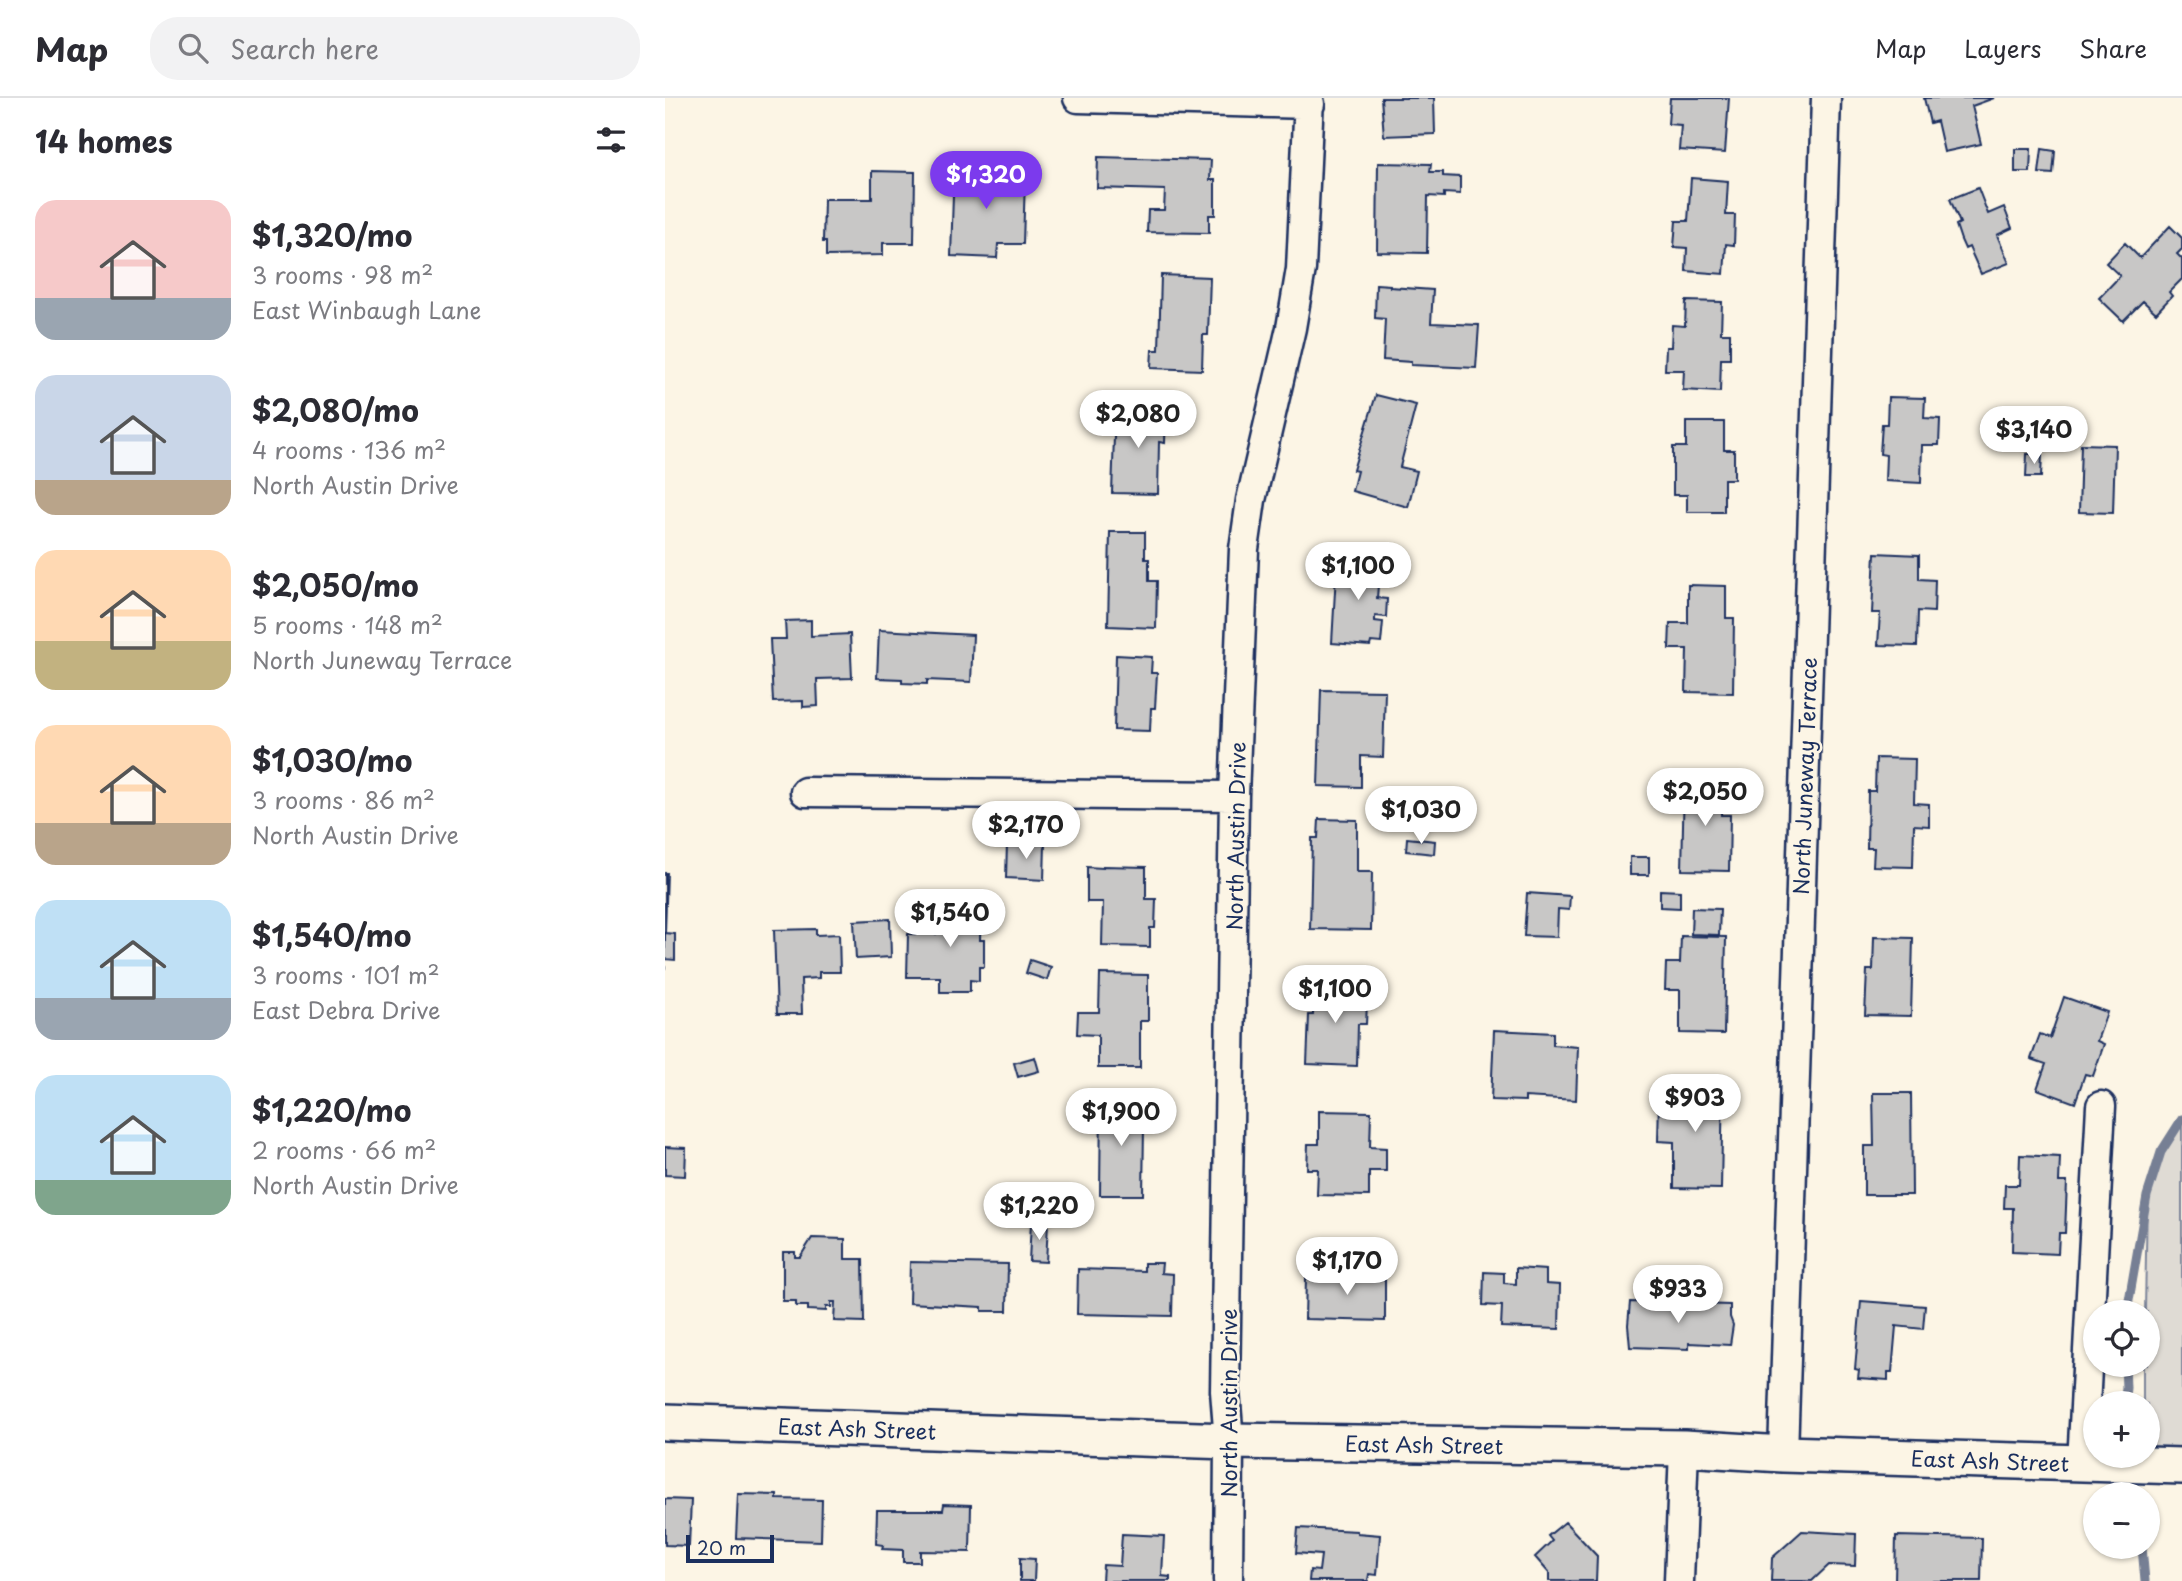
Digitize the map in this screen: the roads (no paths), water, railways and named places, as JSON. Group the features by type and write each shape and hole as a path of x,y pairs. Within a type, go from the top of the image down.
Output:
{"street":[{"path":"1078,98 1310,101"},
{"name":"North Juneway Terrace","path":"1783,1454 1826,98"},
{"name":"North Austin Drive","path":"1228,1581 1229,1441 1225,1391 1234,796 1244,549 1251,500 1291,328 1301,269 1310,101"},
{"path":"805,792 1234,796"},
{"path":"2082,1463 2101,1107"},
{"name":"East Ash Street","path":"665,1422 1229,1441 1684,1448 1783,1454 2182,1466"},
{"path":"1679,1581 1684,1448"}],"waterway":[{"path":"2129,1300 2147,1196 2161,1152 2182,1119"},
{"path":"2126,1377 2126,1391"},
{"path":"2143,1559 2145,1581"}]}
